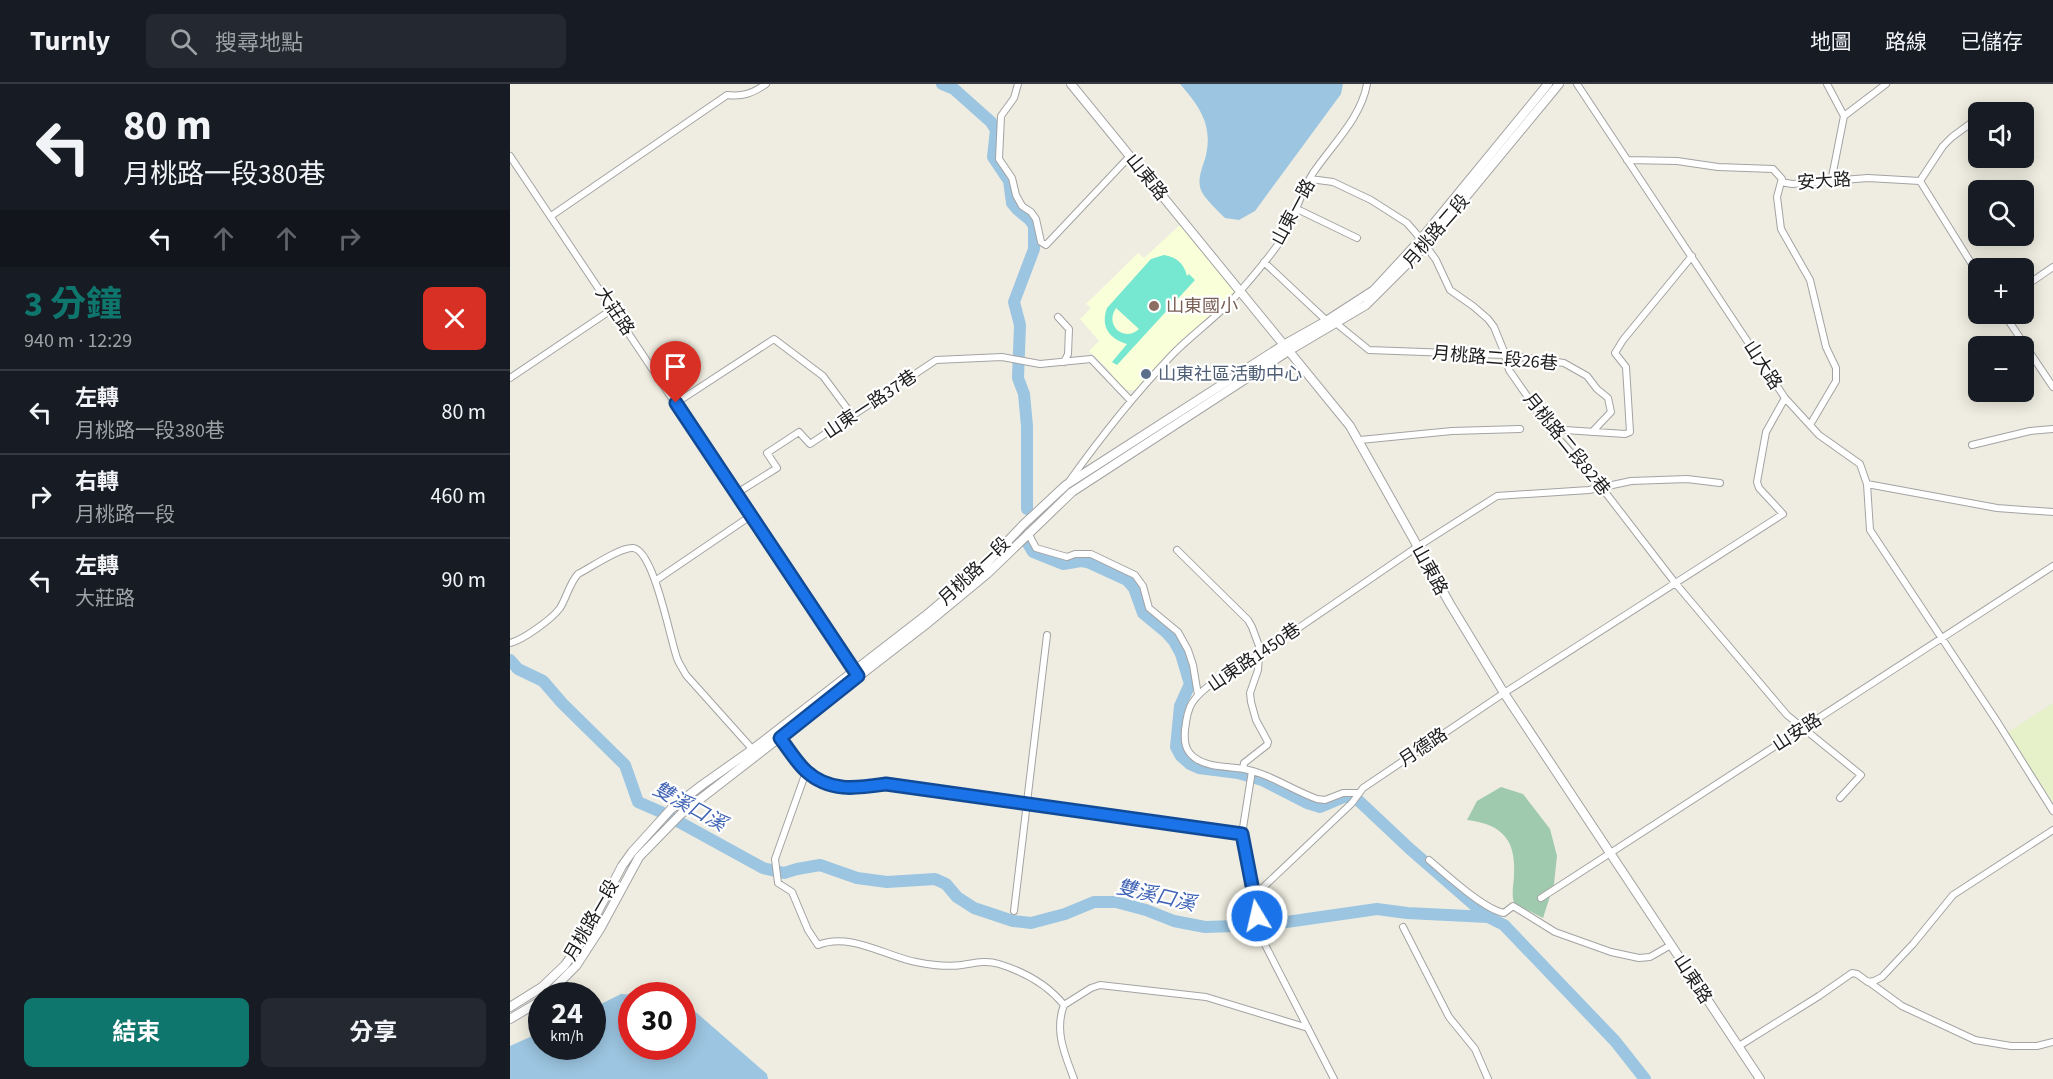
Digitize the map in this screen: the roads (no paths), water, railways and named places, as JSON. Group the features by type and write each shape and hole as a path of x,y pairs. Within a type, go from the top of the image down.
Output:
{"street":[{"path":"551,216 727,95 745,95 766,84"},
{"path":"1018,84 1014,98 1001,116 999,159 1012,178 1016,195 1022,206 1036,219 1043,244 1046,244 1130,156"},
{"name":"山東路","path":"1071,84 1342,413 1360,440 1417,547 1504,693 1760,1079"},
{"name":"山東一路","path":"1066,485 1106,429 1173,354 1240,292 1264,262 1279,242 1297,209 1300,196 1328,150 1359,111 1367,84"},
{"name":"月桃路二段","path":"1424,242 1548,84"},
{"name":"月桃路二段","path":"1288,347 1366,305 1380,294 1559,84"},
{"name":"山大路","path":"1576,84 1785,398 1819,435 1860,464 1867,484 1870,530 1998,723 2053,811"},
{"path":"1827,84 1844,116 1831,182"},
{"path":"1844,116 1886,84"},
{"path":"1968,125 1944,146 1920,181 1968,258"},
{"name":"大莊路","path":"510,156 614,308 856,673"},
{"name":"安大路","path":"1627,160 1677,160 1718,167 1773,170 1782,179 1781,182 1791,184 1868,178 1920,181"},
{"name":"月桃路二段82巷","path":"1310,179 1333,182 1371,200 1407,223 1424,242 1436,260 1450,290 1488,319 1499,339 1509,370 1550,429 1602,488 1676,584 1787,715 1861,776 1840,798"},
{"path":"1781,182 1777,197 1781,229 1810,280 1826,347 1836,368 1836,381 1810,425"},
{"path":"1297,209 1357,238"},
{"path":"1550,429 1626,434 1630,432 1626,367 1615,353 1623,339 1692,256"},
{"name":"月桃路二段26巷","path":"1264,262 1332,324 1369,350 1505,355 1564,363 1587,376 1608,398 1611,412 1592,432"},
{"path":"2034,280 2053,267"},
{"path":"511,377 614,308"},
{"path":"1058,317 1069,329 1068,354 1064,362"},
{"path":"2011,324 2053,387"},
{"path":"676,403 774,339 823,376 852,415"},
{"name":"月桃路一段","path":"927,619 1066,485 1288,347"},
{"name":"月桃路一段","path":"560,982 576,966 600,929 639,857 681,814 755,752 987,574 1072,492 1288,347"},
{"name":"山東一路37巷","path":"737,493 777,468 767,453 799,432 810,444 936,360 1002,357 1040,364 1064,362"},
{"path":"1064,362 1091,358 1131,401"},
{"name":"月德路","path":"1254,896 1352,803 1363,788 1504,693 1782,514 1759,488 1757,482 1766,432 1785,398"},
{"path":"1360,440 1452,431 1520,429"},
{"path":"1972,445 2030,431 2053,429"},
{"name":"山東路1450巷","path":"1358,793 1343,793 1324,800 1317,799 1263,774 1243,768 1203,763 1193,757 1184,740 1187,714 1191,703 1198,695 1239,666 1259,655 1417,547 1497,496 1602,488 1631,482 1687,478 1720,483"},
{"path":"1867,484 1997,508 2053,513"},
{"path":"1066,485 1072,492"},
{"path":"655,581 752,515"},
{"path":"1028,533 1036,548 1067,557 1075,554 1091,554 1135,575 1143,586 1149,608 1178,632 1188,650 1198,695"},
{"path":"510,644 551,617 560,607 578,574 625,549 639,550 645,557 655,581 678,662 686,675 755,752"},
{"path":"1177,550 1248,621 1257,640 1258,670 1250,693 1256,720 1268,742 1244,763 1243,768"},
{"name":"山安路","path":"1541,898 2053,566"},
{"path":"1014,912 1025,803 1047,635"},
{"name":"月桃路一段","path":"510,1007 542,987 565,965 582,940 632,852 671,809 702,785 780,738 856,673"},
{"path":"780,738 806,772 832,787 856,789 886,784 1242,834"},
{"path":"1252,771 1248,783 1242,834 1259,933 1334,1079"},
{"path":"806,772 775,860 778,884 792,892 808,930 818,945 826,941 839,940 929,964 997,963 1036,979 1054,992 1064,1005"},
{"path":"1868,982 1882,977 1953,896 2053,830"},
{"path":"1429,860 1474,897 1498,912 1503,913 1513,906 1555,932 1589,945 1639,958 1650,957 1671,945"},
{"path":"601,903 614,902"},
{"path":"1403,927 1449,1017 1475,1049 1488,1079"},
{"path":"1738,1046 1852,973 1857,974 1902,1006 1975,1040 2011,1046 2037,1046 2053,1042"},
{"path":"1074,1079 1060,1037 1060,1014 1064,1005 1100,985 1206,997 1308,1028"},
{"path":"510,1019 528,1008"}],"waterway":[{"path":"942,84 954,89 991,122 996,130 993,157 1009,181 1012,203 1034,226 1034,249 1014,302 1020,325 1018,378 1024,394 1027,426 1027,509"},
{"path":"1027,542 1033,552 1063,564 1081,561 1090,563 1127,580 1134,588 1143,613 1174,641 1181,654 1190,684 1180,706 1176,747 1181,756 1190,764 1199,768 1238,773 1262,780 1307,803 1320,807 1344,797 1351,797 1359,801 1488,917"},
{"name":"雙溪口溪","path":"510,660 518,669 543,681 625,765 638,802 661,812 763,868 784,873 820,865 857,878 887,882 935,879 946,884 957,897 974,908 1013,921 1031,923 1065,914 1094,902 1116,902 1174,921 1205,927 1266,925 1377,909 1407,913 1488,917 1504,925 1615,1041 1645,1079"}],"place":[{"name":"山東國小","path":"1154,306"},
{"name":"山東社區活動中心","path":"1146,374"}]}
